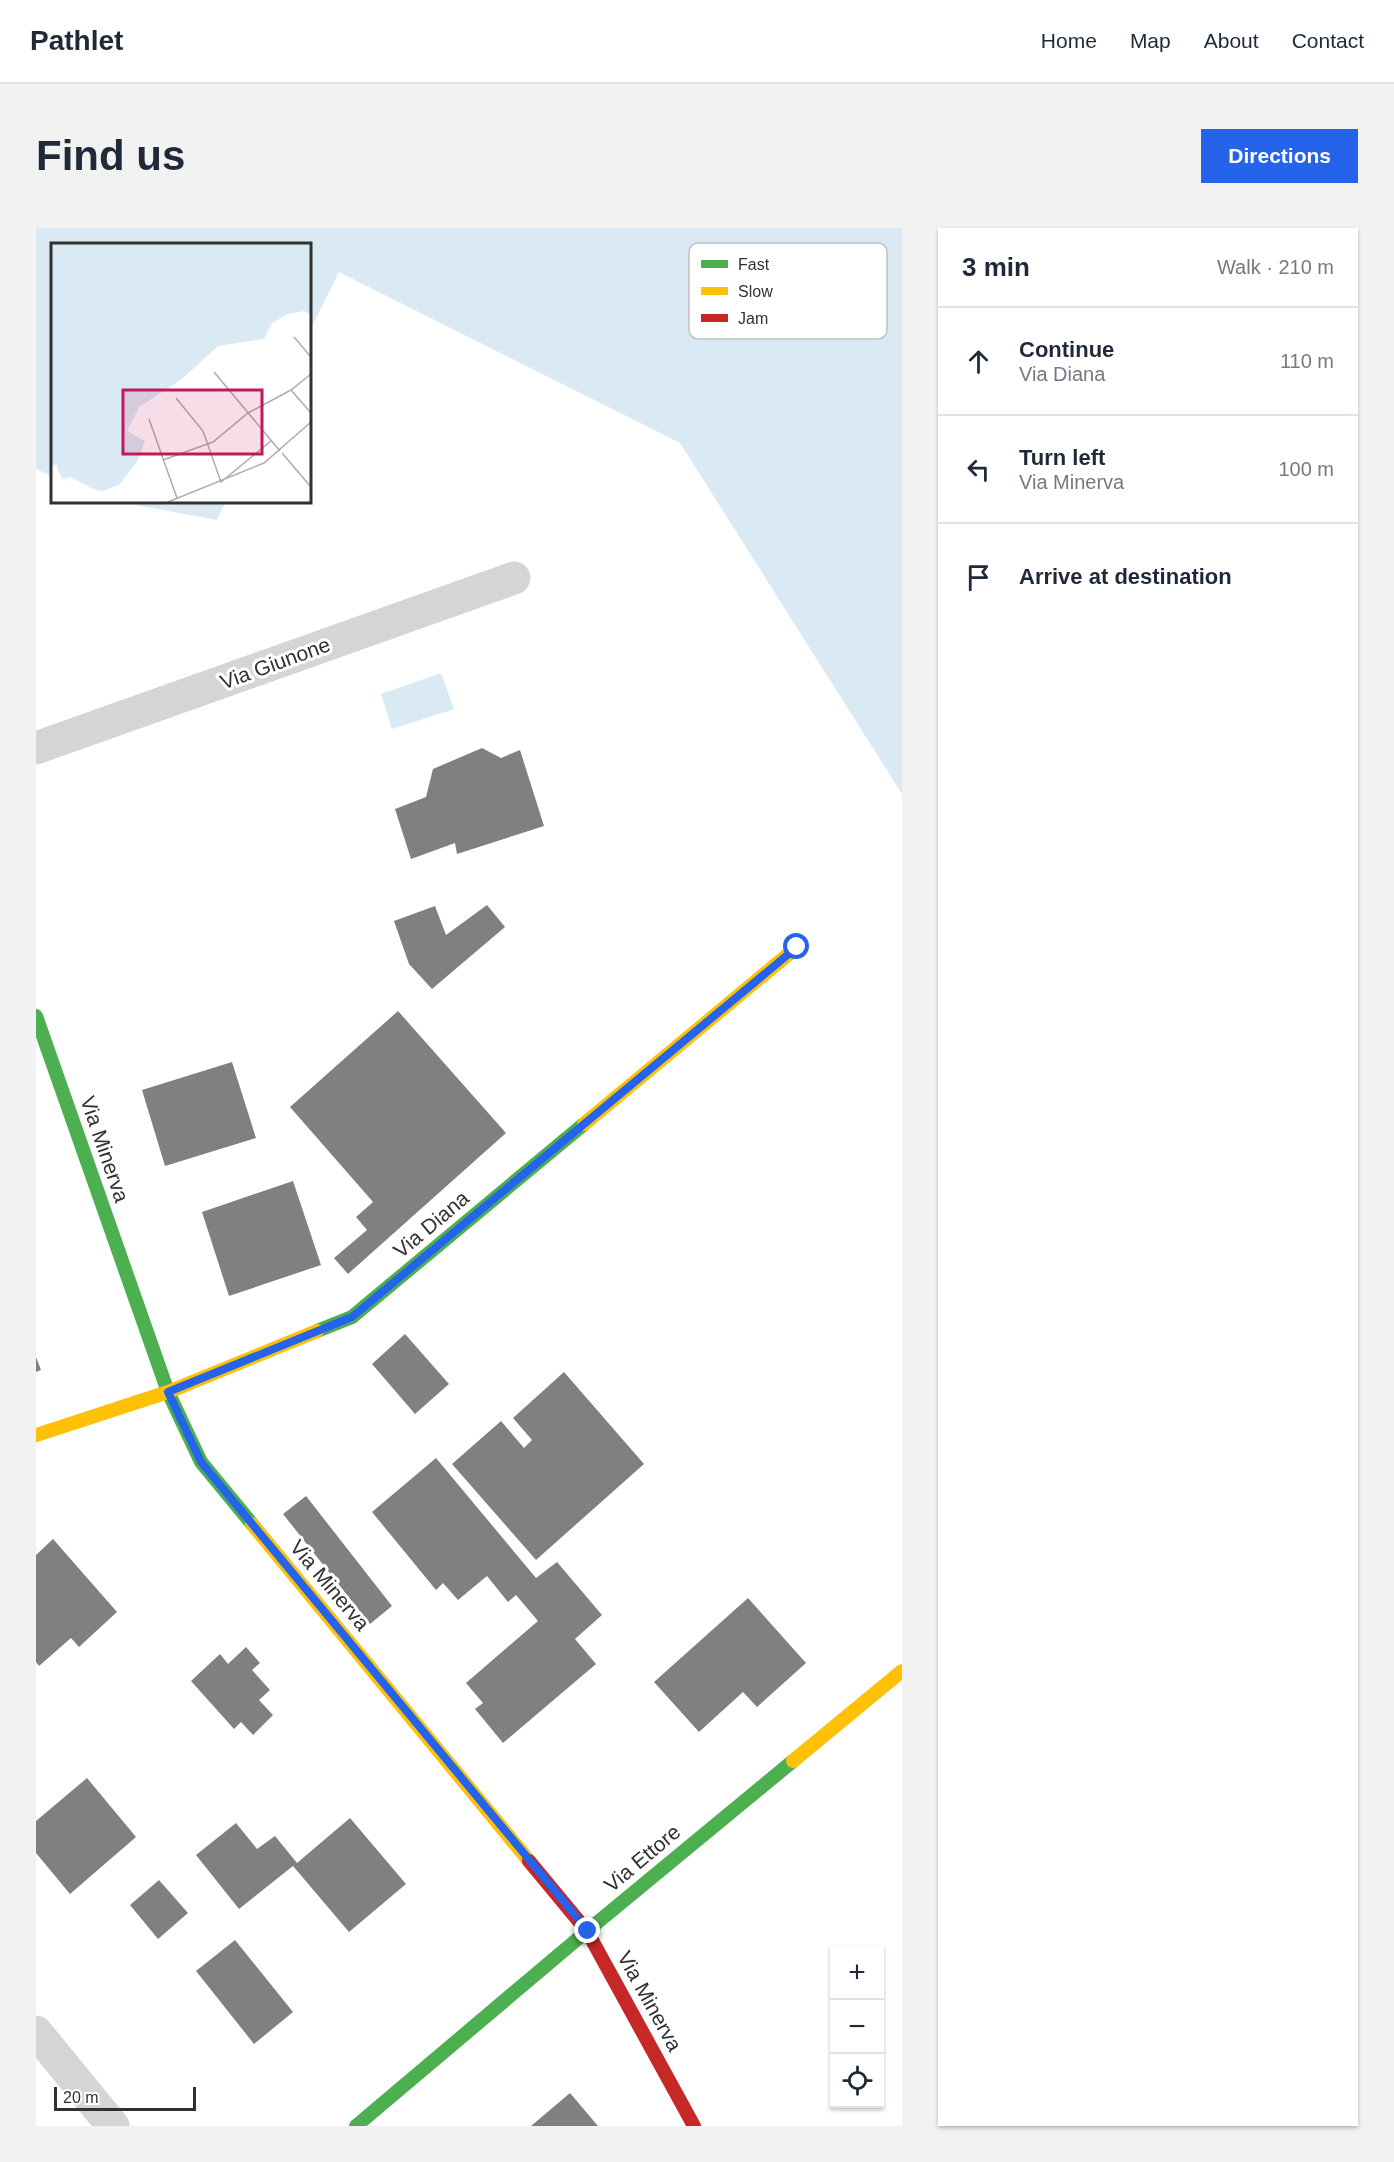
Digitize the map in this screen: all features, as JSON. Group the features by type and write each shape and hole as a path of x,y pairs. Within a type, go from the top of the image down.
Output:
{"street":[{"name":"Via Giunone","path":"36,748 514,578"},
{"name":"Via Diana","path":"36,1436 168,1392 352,1317 797,947"},
{"name":"Via Minerva","path":"36,1016 168,1392 201,1462 588,1931 694,2126"},
{"name":"Via Ettore","path":"356,2126 902,1671"},
{"path":"36,2032 113,2126"}],"shaded area":[{"path":"36,228 902,228 902,794 680,443 339,272 310,330 310,243 51,243 51,476 36,469"},
{"path":"119,502 226,502 217,520"},
{"path":"441,673 454,709 392,729 381,694"}],"building":[{"path":"482,748 501,758 520,750 544,826 457,854 455,843 411,859 395,809 426,797 433,769"},
{"path":"487,905 505,927 432,989 409,964 394,921 435,906 446,935"},
{"path":"398,1011 506,1133 348,1274 334,1258 367,1230 356,1217 373,1202 290,1107"},
{"path":"232,1062 256,1138 165,1166 142,1090"},
{"path":"293,1181 321,1265 229,1296 202,1212"},
{"path":"405,1334 449,1384 415,1414 372,1364"},
{"path":"36,1357 41,1370 36,1372"},
{"path":"564,1372 644,1464 536,1560 452,1464 501,1421 524,1448 532,1440 513,1418"},
{"path":"436,1458 536,1578 557,1562 602,1615 575,1639 596,1664 503,1743 475,1709 483,1703 466,1683 538,1621 516,1595 508,1602 487,1576 458,1600 443,1583 436,1590 372,1512"},
{"path":"306,1496 392,1606 370,1624 283,1514"},
{"path":"53,1539 117,1612 79,1647 71,1638 39,1666 36,1662 36,1555"},
{"path":"748,1598 806,1663 757,1707 743,1692 699,1732 654,1682"},
{"path":"246,1647 260,1663 252,1670 270,1690 259,1700 273,1715 253,1735 241,1722 234,1729 191,1681 220,1654 228,1664"},
{"path":"87,1778 136,1837 70,1894 36,1853 36,1821"},
{"path":"350,1818 406,1884 349,1932 293,1866 239,1909 196,1855 236,1823 257,1849 275,1836 297,1863"},
{"path":"159,1880 188,1913 158,1939 130,1905"},
{"path":"235,1940 293,2012 254,2044 196,1971"},
{"path":"570,2093 598,2126 531,2126"}],"traffic: fast":[{"path":"36,1016 168,1392 201,1462 252,1524"},
{"path":"317,1331 352,1317 584,1124"},
{"path":"356,2126 793,1761"}],"traffic: slow":[{"path":"584,1124 797,947"},
{"path":"36,1435 168,1392 317,1331"},
{"path":"252,1524 529,1861"},
{"path":"793,1761 902,1671"}],"traffic: jam":[{"path":"529,1861 587,1931 694,2126"}],"route":[{"path":"588,1931 201,1462 168,1392 352,1317 797,947"}]}
